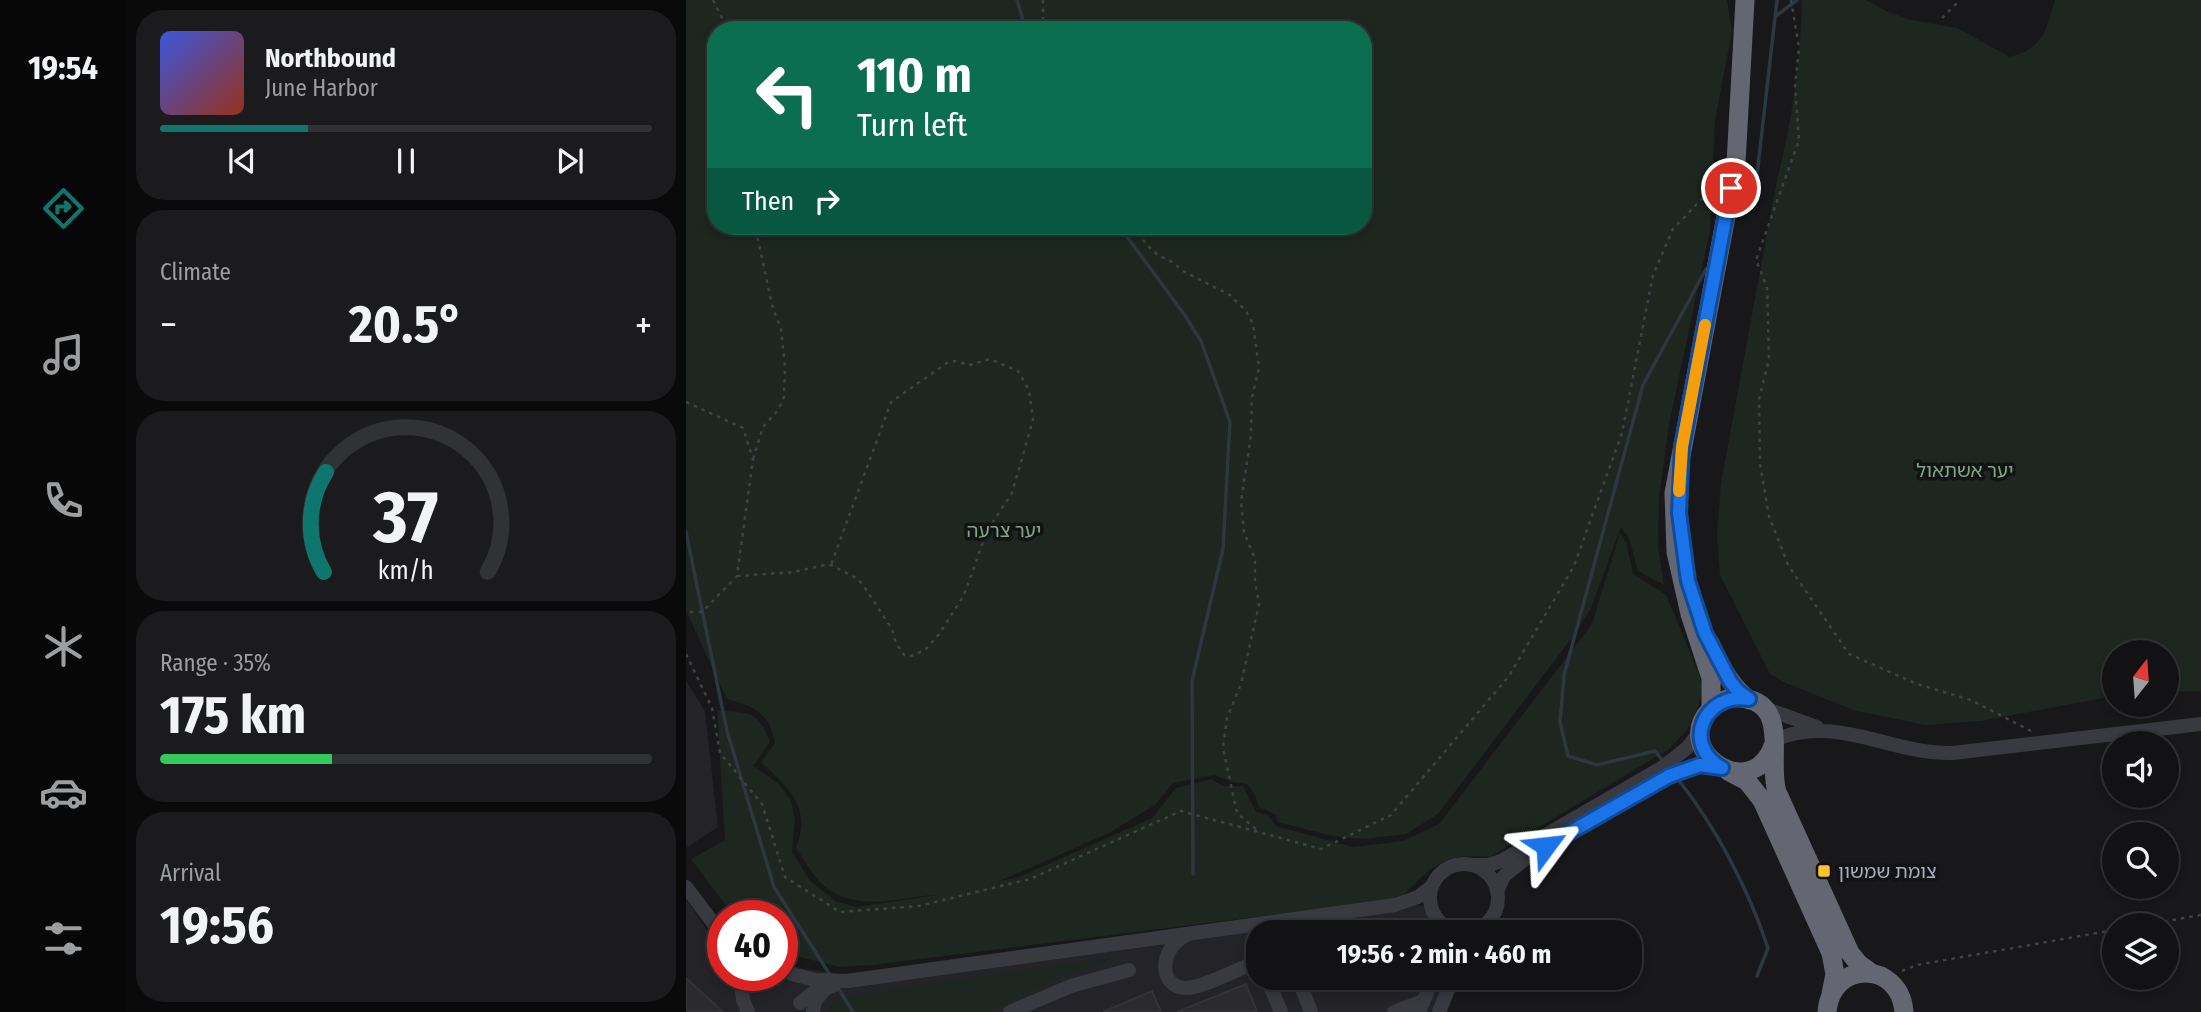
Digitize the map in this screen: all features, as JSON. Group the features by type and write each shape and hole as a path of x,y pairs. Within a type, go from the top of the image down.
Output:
{"highway":[{"path":"1711,709 1710,678 1690,614 1676,552 1674,493 1736,163 1745,0"},
{"path":"1682,447 1679,513 1688,581 1705,633 1719,663 1738,691 1756,704 1773,723 1773,776 1777,792 1850,953 1858,964 1881,977 1900,993 1904,1012"},
{"path":"1756,704 1731,698 1711,709 1701,730 1701,741 1712,761 1747,781 1762,800 1831,953 1835,974 1828,1006"},
{"path":"1724,769 1745,771 1755,768 1768,756 1774,743"},
{"path":"1828,1006 1838,985 1853,975 1881,977"}],"street":[{"path":"1756,704 1799,722 1832,731 1938,753 2201,724"},
{"path":"1497,891 1504,876 1525,858 1671,769 1701,730"},
{"path":"1774,743 1790,734 1832,731"},
{"path":"799,1008 809,995 848,981 1395,905 1418,897 1431,887 1447,867 1462,864 1489,865 1501,861 1671,769 1700,765 1724,769"},
{"path":"1474,865 1491,877 1497,891 1494,913 1487,920"},
{"path":"686,887 707,915"},
{"path":"1431,887 1430,904 1439,920"},
{"path":"1395,905 1423,911 1435,920"},
{"path":"1193,933 1174,943 1165,957 1166,971 1173,983 1192,988 1246,966"},
{"path":"1010,1012 1071,986 1129,970"},
{"path":"798,974 815,979 848,981"},
{"path":"798,983 799,1008"},
{"path":"813,1012 818,996 828,987"},
{"path":"1272,990 1281,1012"},
{"path":"1302,990 1311,1012"},
{"path":"1394,1012 1421,1007 1428,990"},
{"path":"1439,1012 1448,990"},
{"path":"743,991 748,1012"}],"path":[{"path":"713,0 723,21"},
{"path":"1043,0 1043,21"},
{"path":"1791,0 1799,48 1795,86 1799,140 1756,260 1767,287 1769,359 1759,399 1760,464 1769,516 1788,565 1849,654 1917,684 1971,700 2045,740"},
{"path":"1942,18 1961,0"},
{"path":"686,654 712,708 720,753 762,804 785,877 840,912 919,906 1030,879 1181,811 1321,849 1391,815 1508,676 1574,566 1622,433 1653,275 1673,229 1718,181"},
{"path":"686,612 702,612 737,576 753,459 763,427 778,410 784,397 785,367 781,329 773,309 757,235"},
{"path":"1140,235 1158,255 1230,295 1253,324 1259,368 1252,398 1251,435 1241,502 1244,531 1255,559 1259,604 1241,684 1227,718 1223,748 1237,813 1259,832"},
{"path":"737,576 794,572 831,565 858,579 863,585 892,629 895,643 904,655 911,656 925,650 940,633 964,595 987,531 1012,493 1033,420 1029,390 1018,371 990,359 969,365 954,361 947,363 891,402 831,565"},
{"path":"686,402 743,428 753,459"},
{"path":"2179,919 2201,915"},
{"path":"1881,977 1896,985 1901,971 1917,965 2102,932"}],"shaded area":[{"path":"686,681 705,711 718,827 686,848"},
{"path":"686,899 707,930 707,991 738,991 744,1012 686,1012"},
{"path":"1391,900 1422,906 1440,913 1445,920 1246,920 1246,990 1454,990 1447,1012 749,1012 747,991 798,991 798,967 843,974"}],"green space":[{"name":"יער צרעה","path":"686,0 1727,0 1732,31 1715,121 1710,230 1669,425 1659,497 1658,547 1664,585 1638,571 1629,538 1621,527 1591,608 1577,631 1438,814 1406,834 1364,839 1332,836 1278,822 1276,815 1259,807 1247,784 1214,775 1173,783 1155,805 1109,833 997,882 1019,877 1152,818 1176,788 1211,779 1223,786 1243,786 1256,812 1268,815 1276,826 1353,847 1403,841 1439,824 1592,624 1620,533 1626,542 1633,574 1666,595 1700,676 1702,692 1697,710 1686,731 1669,749 1490,857 1460,857 1439,864 1400,899 839,967 798,956 798,900 722,900 691,859 725,840 717,710 751,715 765,731 770,742 753,766 779,784 791,801 795,819 792,851 810,881 836,901 856,907 943,894 878,902 861,901 831,891 818,880 796,848 801,821 795,799 761,762 775,743 769,724 759,712 727,699 686,611"},
{"name":"יער אשתאול","path":"1802,0 1866,0 1911,20 1957,28 2010,57 2030,49 2037,43 2046,29 2055,0 2201,0 2201,691 2179,692 2179,640 2102,640 2102,698 1981,721 1925,725 1853,710 1770,674 1720,575 1717,535 1721,483 1786,140 1800,47"},
{"path":"1116,957 1058,978 989,1012 828,1012 837,998"}],"building":[{"path":"686,978 723,1012 686,1012"},
{"path":"1246,984 1246,990 1248,990 1257,1012 1177,1012"},
{"path":"1152,991 1161,1012 1103,1012"}],"waterway":[{"path":"1017,0 1023,21"},
{"path":"1736,214 1757,175 1777,0"},
{"path":"1776,16 1797,0"},
{"path":"1126,235 1201,341 1230,422 1223,549 1192,681 1193,874"},
{"path":"1663,761 1655,751 1597,765 1568,756 1560,722 1564,675 1643,385 1706,269"},
{"path":"686,532 727,731 774,887 830,975"},
{"path":"1677,778 1718,838 1760,925 1768,948 1757,976"},
{"path":"838,988 853,1012"}],"slow traffic":[{"path":"1679,491 1682,447 1705,325"}],"place":[{"name":"צומת שמשון","path":"1824,871"}],"route":[{"path":"1546,846 1669,776 1700,765 1722,768 1705,752 1701,741 1702,724 1711,709 1720,702 1731,698 1749,699 1738,691 1719,663 1695,607 1683,558 1679,513 1682,447 1731,188"}]}
